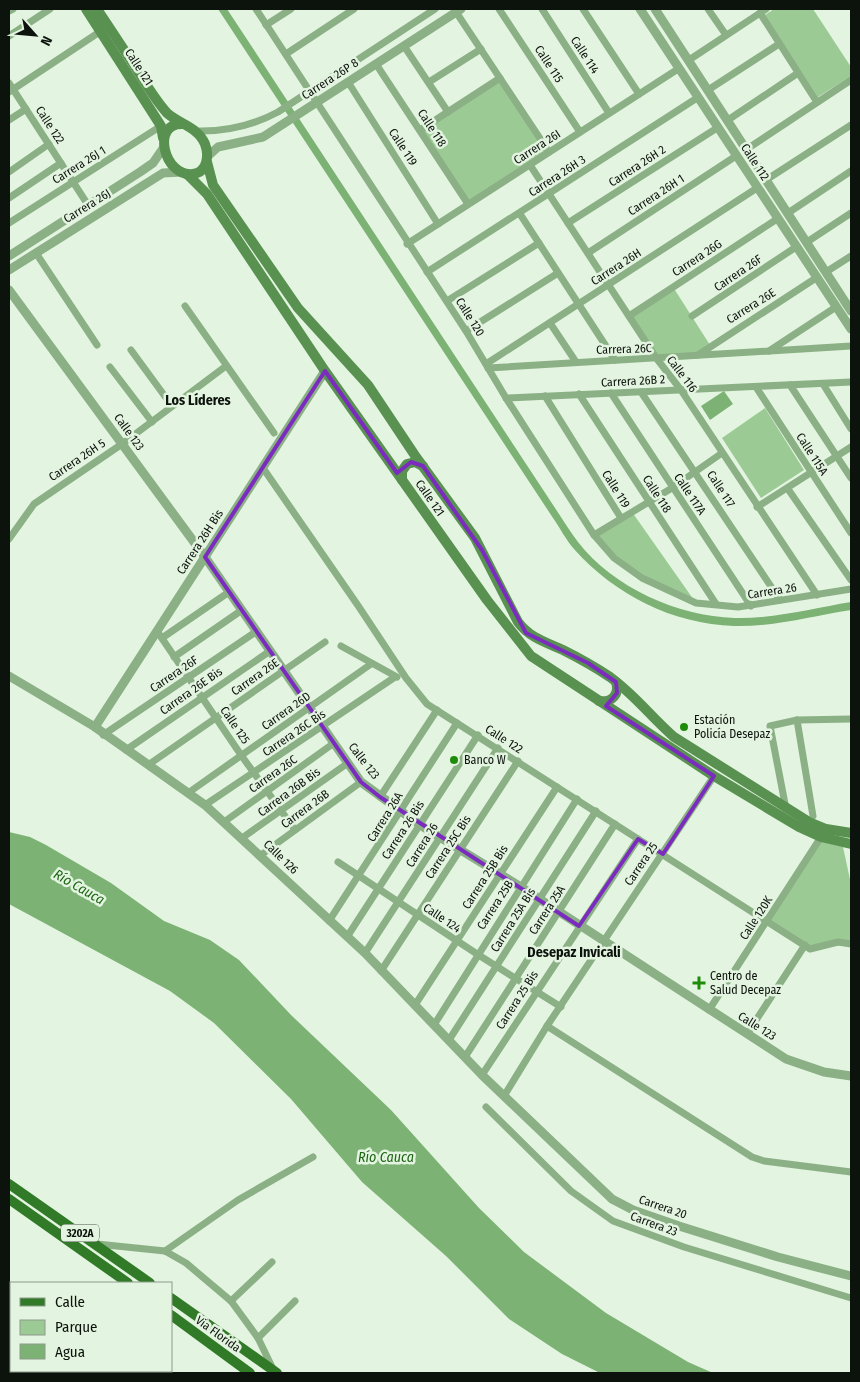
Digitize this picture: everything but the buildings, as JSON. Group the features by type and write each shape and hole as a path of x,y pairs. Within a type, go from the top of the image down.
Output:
{"main road":[{"name":"Calle 121","path":"86,9 161,126 163,144"},
{"name":"Calle 121","path":"97,9 151,92 165,110 184,124"},
{"path":"184,124 195,131 203,141 207,159 199,172 185,173 171,163 163,144 171,127 184,124"},
{"name":"Calle 121","path":"207,159 213,185 298,308 324,338 359,373 422,466 475,538 518,622 526,633 588,663 634,695 674,737 716,771"},
{"name":"Calle 121","path":"185,173 207,194 325,371 487,600 530,656 598,701 716,771"},
{"path":"402,480 402,471 407,464 415,462 422,466"},
{"path":"598,701 609,701 615,696 618,689 616,682"},
{"path":"716,771 826,829 851,833"},
{"path":"716,771 799,828 821,838 851,844"},
{"name":"3202A","path":"9,1184 149,1282"},
{"name":"3202A","path":"9,1198 127,1282"},
{"path":"172,1299 275,1372"},
{"name":"Via Florida","path":"172,1316 250,1373"}],"street":[{"path":"9,12 13,9"},
{"path":"9,36 50,9"},
{"name":"Calle 120","path":"256,9 407,244 447,301 506,398 594,535 614,558 642,578 696,603"},
{"path":"266,25 291,9"},
{"path":"286,54 354,9"},
{"name":"Carrera 26P 8","path":"195,131 210,131 257,124 435,9"},
{"name":"Calle 115","path":"499,9 580,132"},
{"name":"Calle 114","path":"542,9 609,113"},
{"path":"583,9 639,94"},
{"name":"Calle 112","path":"640,9 816,278 851,328"},
{"name":"Calle 112","path":"655,9 826,272 848,298 851,311"},
{"path":"708,9 726,35"},
{"path":"749,9 760,13 817,102"},
{"path":"457,10 549,152"},
{"name":"Carrera 26P 8","path":"207,159 218,147 263,137 457,10"},
{"path":"689,60 760,13"},
{"path":"10,88 101,32"},
{"path":"708,90 779,44"},
{"path":"404,46 448,112"},
{"path":"429,82 481,49"},
{"name":"Calle 118","path":"376,64 468,204"},
{"name":"Carrera 26I","path":"407,244 678,69"},
{"path":"728,120 798,73"},
{"path":"420,130 500,78"},
{"path":"747,149 851,80"},
{"name":"Calle 119","path":"348,82 438,224"},
{"name":"Calle 122","path":"10,88 88,205"},
{"name":"Carrera 26H 3","path":"427,272 520,214 697,98"},
{"path":"9,120 26,110"},
{"path":"766,180 851,125"},
{"name":"Carrera 26J 1","path":"9,223 161,126"},
{"name":"Carrera 26H 2","path":"568,223 717,128"},
{"path":"9,172 49,144"},
{"name":"Carrera 26J","path":"9,256 153,163 163,144"},
{"name":"Carrera 26H 1","path":"588,253 736,156"},
{"path":"9,198 61,163"},
{"name":"Calle 116","path":"530,165 657,359 681,390 817,595"},
{"path":"788,213 851,171"},
{"name":"Carrera 26J","path":"11,269 163,173 185,173"},
{"name":"Carrera 26H","path":"487,366 757,188"},
{"path":"807,242 851,213"},
{"path":"520,214 615,360"},
{"name":"Carrera 26G","path":"629,316 778,219"},
{"path":"447,301 540,243"},
{"name":"Carrera 26F","path":"692,316 796,247"},
{"path":"36,253 96,345"},
{"path":"826,272 851,256"},
{"path":"9,278 11,269"},
{"path":"466,331 558,272"},
{"name":"Carrera 26E","path":"698,355 816,278"},
{"name":"Calle 123","path":"9,290 205,557 361,782 440,838 521,887 709,1010 801,1066 851,1076"},
{"path":"185,306 274,434"},
{"path":"769,351 836,306"},
{"path":"550,323 576,362"},
{"name":"Carrera 26C","path":"487,366 657,359 851,346"},
{"path":"131,350 172,406"},
{"name":"Carrera 26H 5","path":"9,539 17,524 34,504 122,444 226,366"},
{"path":"110,367 152,422"},
{"name":"Carrera 26H Bis","path":"95,727 160,635 205,557 325,371"},
{"name":"Carrera 26B 2","path":"506,398 851,382"},
{"path":"823,384 851,429"},
{"path":"790,385 851,478"},
{"name":"Calle 115A","path":"756,386 851,533"},
{"name":"Calle 117","path":"641,392 696,471 780,600"},
{"name":"Calle 117A","path":"611,393 751,606"},
{"name":"Calle 118","path":"579,394 716,604"},
{"name":"Calle 119","path":"545,396 621,518"},
{"path":"757,507 788,489 851,447"},
{"path":"594,535 649,503 722,453"},
{"name":"Calle 122","path":"263,468 368,619 406,678 427,704 808,947"},
{"path":"788,489 851,580"},
{"name":"Carrera 26","path":"696,603 738,607 751,606 851,589"},
{"path":"160,635 229,592"},
{"path":"174,657 242,610"},
{"name":"Carrera 26F","path":"103,735 257,631"},
{"name":"Calle 125","path":"160,635 241,755 295,830"},
{"name":"Carrera 26E","path":"148,765 325,642"},
{"path":"341,646 394,677 406,678"},
{"name":"Carrera 26E Bis","path":"126,750 270,651"},
{"name":"Carrera 26D","path":"188,793 372,664"},
{"name":"Calle 126","path":"9,676 95,727 103,735 205,805 365,953 504,1096"},
{"name":"Carrera 26C Bis","path":"205,805 323,727 394,677"},
{"path":"380,797 437,710"},
{"path":"786,809 770,726 797,720 851,719"},
{"path":"797,720 814,816"},
{"name":"Carrera 26A","path":"330,921 457,723"},
{"name":"Carrera 26 Bis","path":"347,937 478,735"},
{"name":"Carrera 26C","path":"224,822 334,743"},
{"name":"Carrera 26","path":"365,953 498,748"},
{"name":"Carrera 25C Bis","path":"381,971 518,761"},
{"name":"Carrera 26B Bis","path":"242,838 348,763"},
{"name":"Carrera 25","path":"504,1096 547,1026 716,771"},
{"name":"Carrera 26B","path":"261,855 361,782"},
{"name":"Carrera 25B Bis","path":"415,1005 557,787"},
{"name":"Carrera 25B","path":"434,1025 477,954 577,799"},
{"name":"Carrera 25A Bis","path":"449,1040 596,811"},
{"name":"Carrera 25A","path":"465,1057 615,824"},
{"name":"Carrera 25 Bis","path":"482,1075 638,838"},
{"name":"Calle 120K","path":"709,1010 821,838"},
{"name":"Calle 124","path":"338,862 496,967 561,1006"},
{"path":"748,1034 808,947 838,942 851,944"},
{"path":"547,1026 752,1157 772,1162 851,1172"},
{"name":"Carrera 20","path":"504,1096 612,1198 633,1210 778,1257 851,1276"},
{"name":"Carrera 23","path":"486,1106 571,1191 614,1220 684,1246 851,1298"},
{"path":"165,1251 238,1200 313,1157"},
{"path":"94,1244 165,1251 208,1280 231,1301 258,1338 275,1372"},
{"path":"231,1301 272,1262"},
{"path":"258,1338 295,1302"}],"highlighted area":[{"path":"325,371 397,473 411,462 423,466 482,550 526,633 588,663 616,682 617,693 606,706 714,776 663,854 638,839 579,926 380,797 361,782 205,557"}],"green space":[{"path":"774,9 813,9 851,67 851,76 818,97 765,15"},
{"path":"500,78 549,152 468,204 420,130"},
{"path":"673,287 710,345 698,355 657,359 629,316"},
{"path":"765,408 804,470 761,498 722,438"},
{"path":"632,512 696,603 669,592 614,558 594,535"},
{"path":"819,841 843,847 851,884 851,944 810,949 767,921"}],"water":[{"path":"218,9 227,9 568,528 593,558 628,586 669,605 691,612 713,616 749,618 779,615 851,602 851,610 763,625 734,626 711,624 689,620 646,604 608,580 590,565 566,538"},
{"path":"724,391 733,404 710,420 701,406"},
{"name":"Río Cauca","path":"9,832 30,837 46,845 111,883 164,921 210,940 239,960 291,1015 391,1110 479,1208 524,1252 606,1313 688,1362 713,1373 600,1373 562,1354 509,1319 446,1256 362,1182 291,1099 214,1023 170,991 9,904"}],"place":[{"name":"Estación Policía Desepaz","path":"684,727"},
{"name":"Banco W","path":"454,760"},
{"name":"Centro de Salud Decepaz","path":"699,983"}],"district":[{"name":"Los Líderes","path":"198,400"},
{"name":"Desepaz Invicali","path":"574,952"}]}
